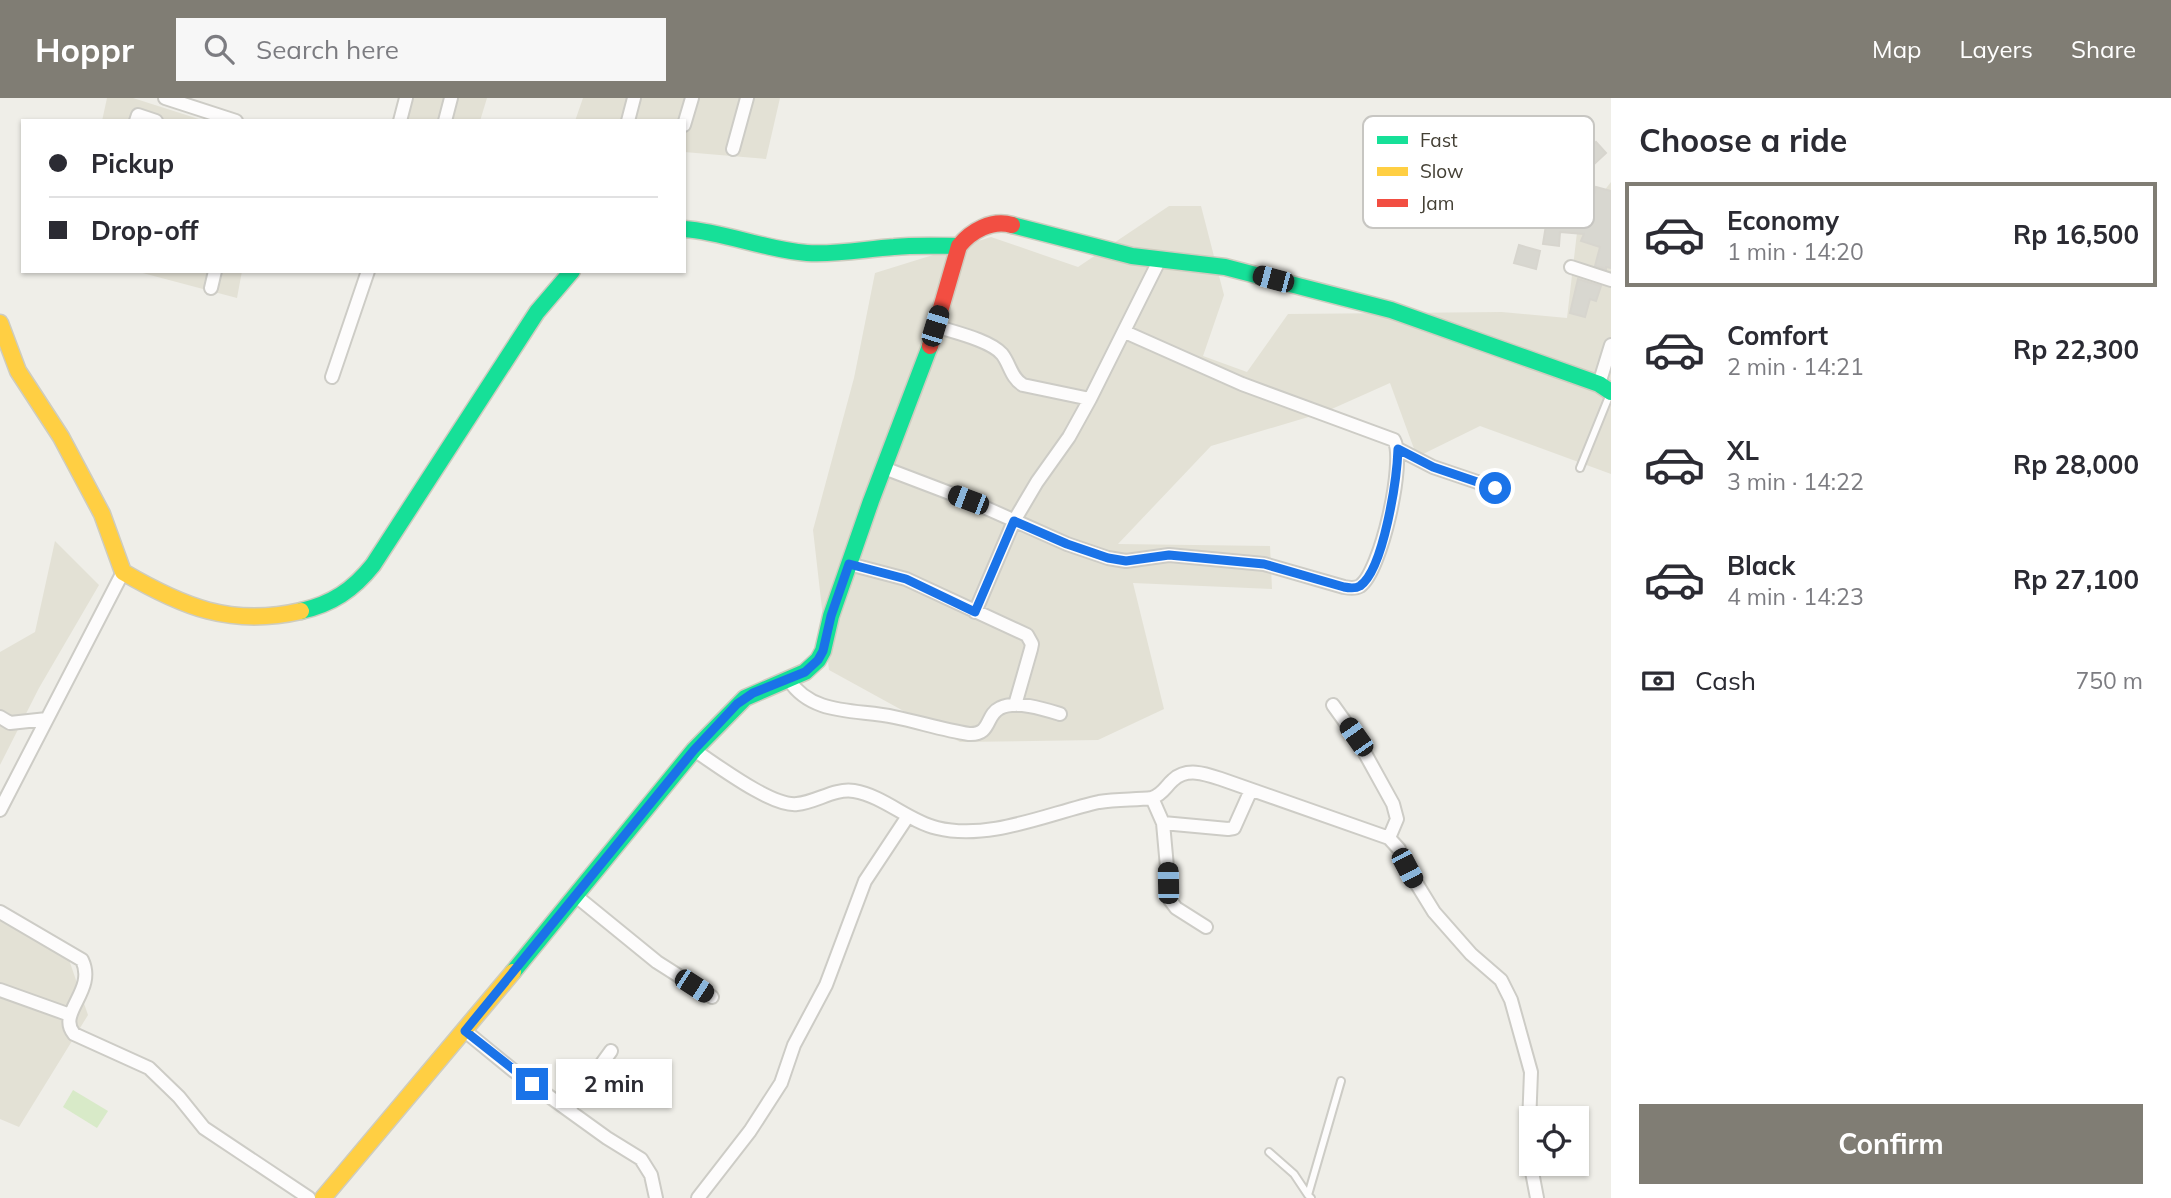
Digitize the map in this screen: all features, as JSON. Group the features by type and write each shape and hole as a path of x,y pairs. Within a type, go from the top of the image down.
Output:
{"street":[{"path":"165,98 230,119"},
{"path":"401,119 406,98"},
{"path":"446,119 451,98"},
{"path":"629,119 634,98"},
{"path":"686,119 692,98"},
{"path":"733,149 747,98"},
{"path":"323,1198 417,1084 465,1031 694,750 745,698 762,688 789,680 812,667 823,651 831,616 849,564 923,368 959,246 976,230 1003,222 1091,247 1159,261 1225,267 1391,310 1605,388 1611,345"},
{"path":"686,229 807,253 829,254 904,246 959,246"},
{"path":"975,612 1014,521 1037,482 1069,438 1159,261"},
{"path":"1571,267 1611,281"},
{"path":"211,288 215,273"},
{"path":"332,377 367,273"},
{"path":"0,323 18,371 61,438 102,514 124,572 200,610 225,615 265,616 303,611 342,595 359,581 382,554 537,312 570,273"},
{"path":"935,326 994,347 1004,358 1015,379 1023,385 1090,399"},
{"path":"884,468 1067,544 1108,558 1126,561 1169,555 1264,564 1344,587 1357,588 1362,585 1384,540 1397,471 1398,449 1392,438 1242,384 1125,332"},
{"path":"1398,449 1433,467 1495,488"},
{"path":"849,564 906,579 1027,635 1031,649 1015,705"},
{"path":"0,810 124,572"},
{"path":"789,680 795,689 831,709 847,713 880,714 969,734 978,734 984,730 1001,707 1015,705 1060,714"},
{"path":"1333,705 1356,737 1394,804 1397,819 1389,838"},
{"path":"0,718 10,723 47,719"},
{"path":"694,750 772,799 800,804 839,791 856,791 927,825 946,830 990,828 1027,822 1096,803 1152,798 1161,794 1180,776 1193,773 1222,779 1389,838 1399,849 1407,868 1434,912 1461,944 1501,980 1511,1000 1531,1072 1528,1151 1538,1198"},
{"path":"1163,823 1228,830 1234,828 1251,790"},
{"path":"1152,798 1163,823 1170,900 1176,908 1206,927"},
{"path":"698,1198 751,1131 781,1083 794,1045 826,985 865,881 908,816"},
{"path":"576,896 657,962 712,997"},
{"path":"0,912 82,960 87,970 86,983 70,1015 68,1025 74,1034 149,1068 179,1097 204,1128 309,1198"},
{"path":"0,990 70,1015"},
{"path":"465,1031 514,1071 641,1159 650,1175 656,1198"},
{"path":"569,1109 611,1051"}],"lane":[{"path":"1580,468 1605,388"},
{"path":"1309,1196 1341,1081"},
{"path":"1269,1153 1294,1174 1309,1196"}],"shaded area":[{"path":"107,98 133,98 199,119 102,119"},
{"path":"414,98 487,98 481,119 408,119"},
{"path":"583,98 780,98 766,159 686,152 686,119 576,119"},
{"path":"1611,182 1611,474 1480,426 1417,457 1390,383 1325,412 1211,446 1118,544 1270,546 1272,589 1133,583 1164,709 1098,740 960,742 829,670 813,530 854,378 875,273 991,237 1078,267 1169,206 1201,206 1224,295 1203,356 1247,372 1288,314 1502,312 1567,318 1578,228 1594,228 1594,204"},
{"path":"143,273 242,273 237,298"},
{"path":"55,541 99,585 39,688 0,765 0,652 35,632"},
{"path":"0,906 66,951 88,1015 19,1127 0,1119"}],"green space":[{"path":"73,1090 108,1111 97,1128 63,1107"}],"building":[{"path":"1596,142 1606,153 1594,164"},
{"path":"1596,187 1611,191 1611,268 1606,269 1595,266 1600,247 1581,241 1584,234 1560,232 1559,246 1543,244 1546,228 1594,228"},
{"path":"1519,245 1540,251 1536,269 1514,263"},
{"path":"1578,279 1601,286 1596,301 1590,299 1585,317 1570,313"}],"traffic: fast":[{"path":"1012,225 1132,256 1225,267 1391,310 1599,384 1611,392"},
{"path":"686,229 807,253 840,253 910,246 959,246"},
{"path":"301,611 341,595 358,582 373,565 537,312 570,273"},
{"path":"513,972 694,750 745,698 805,672 818,660 871,501 930,346"}],"traffic: slow":[{"path":"0,323 18,371 61,437 102,514 123,572 166,595 208,611 252,617 301,611"},
{"path":"323,1198 513,972"}],"traffic: jam":[{"path":"930,346 959,246 982,228 997,224 1012,225"}],"route":[{"path":"532,1084 465,1031 694,750 737,704 762,688 805,672 818,660 849,564 906,579 975,612 1014,521 1108,558 1126,561 1169,555 1264,564 1344,587 1357,588 1362,585 1373,567 1384,540 1397,471 1398,449 1433,467 1495,488"}]}
